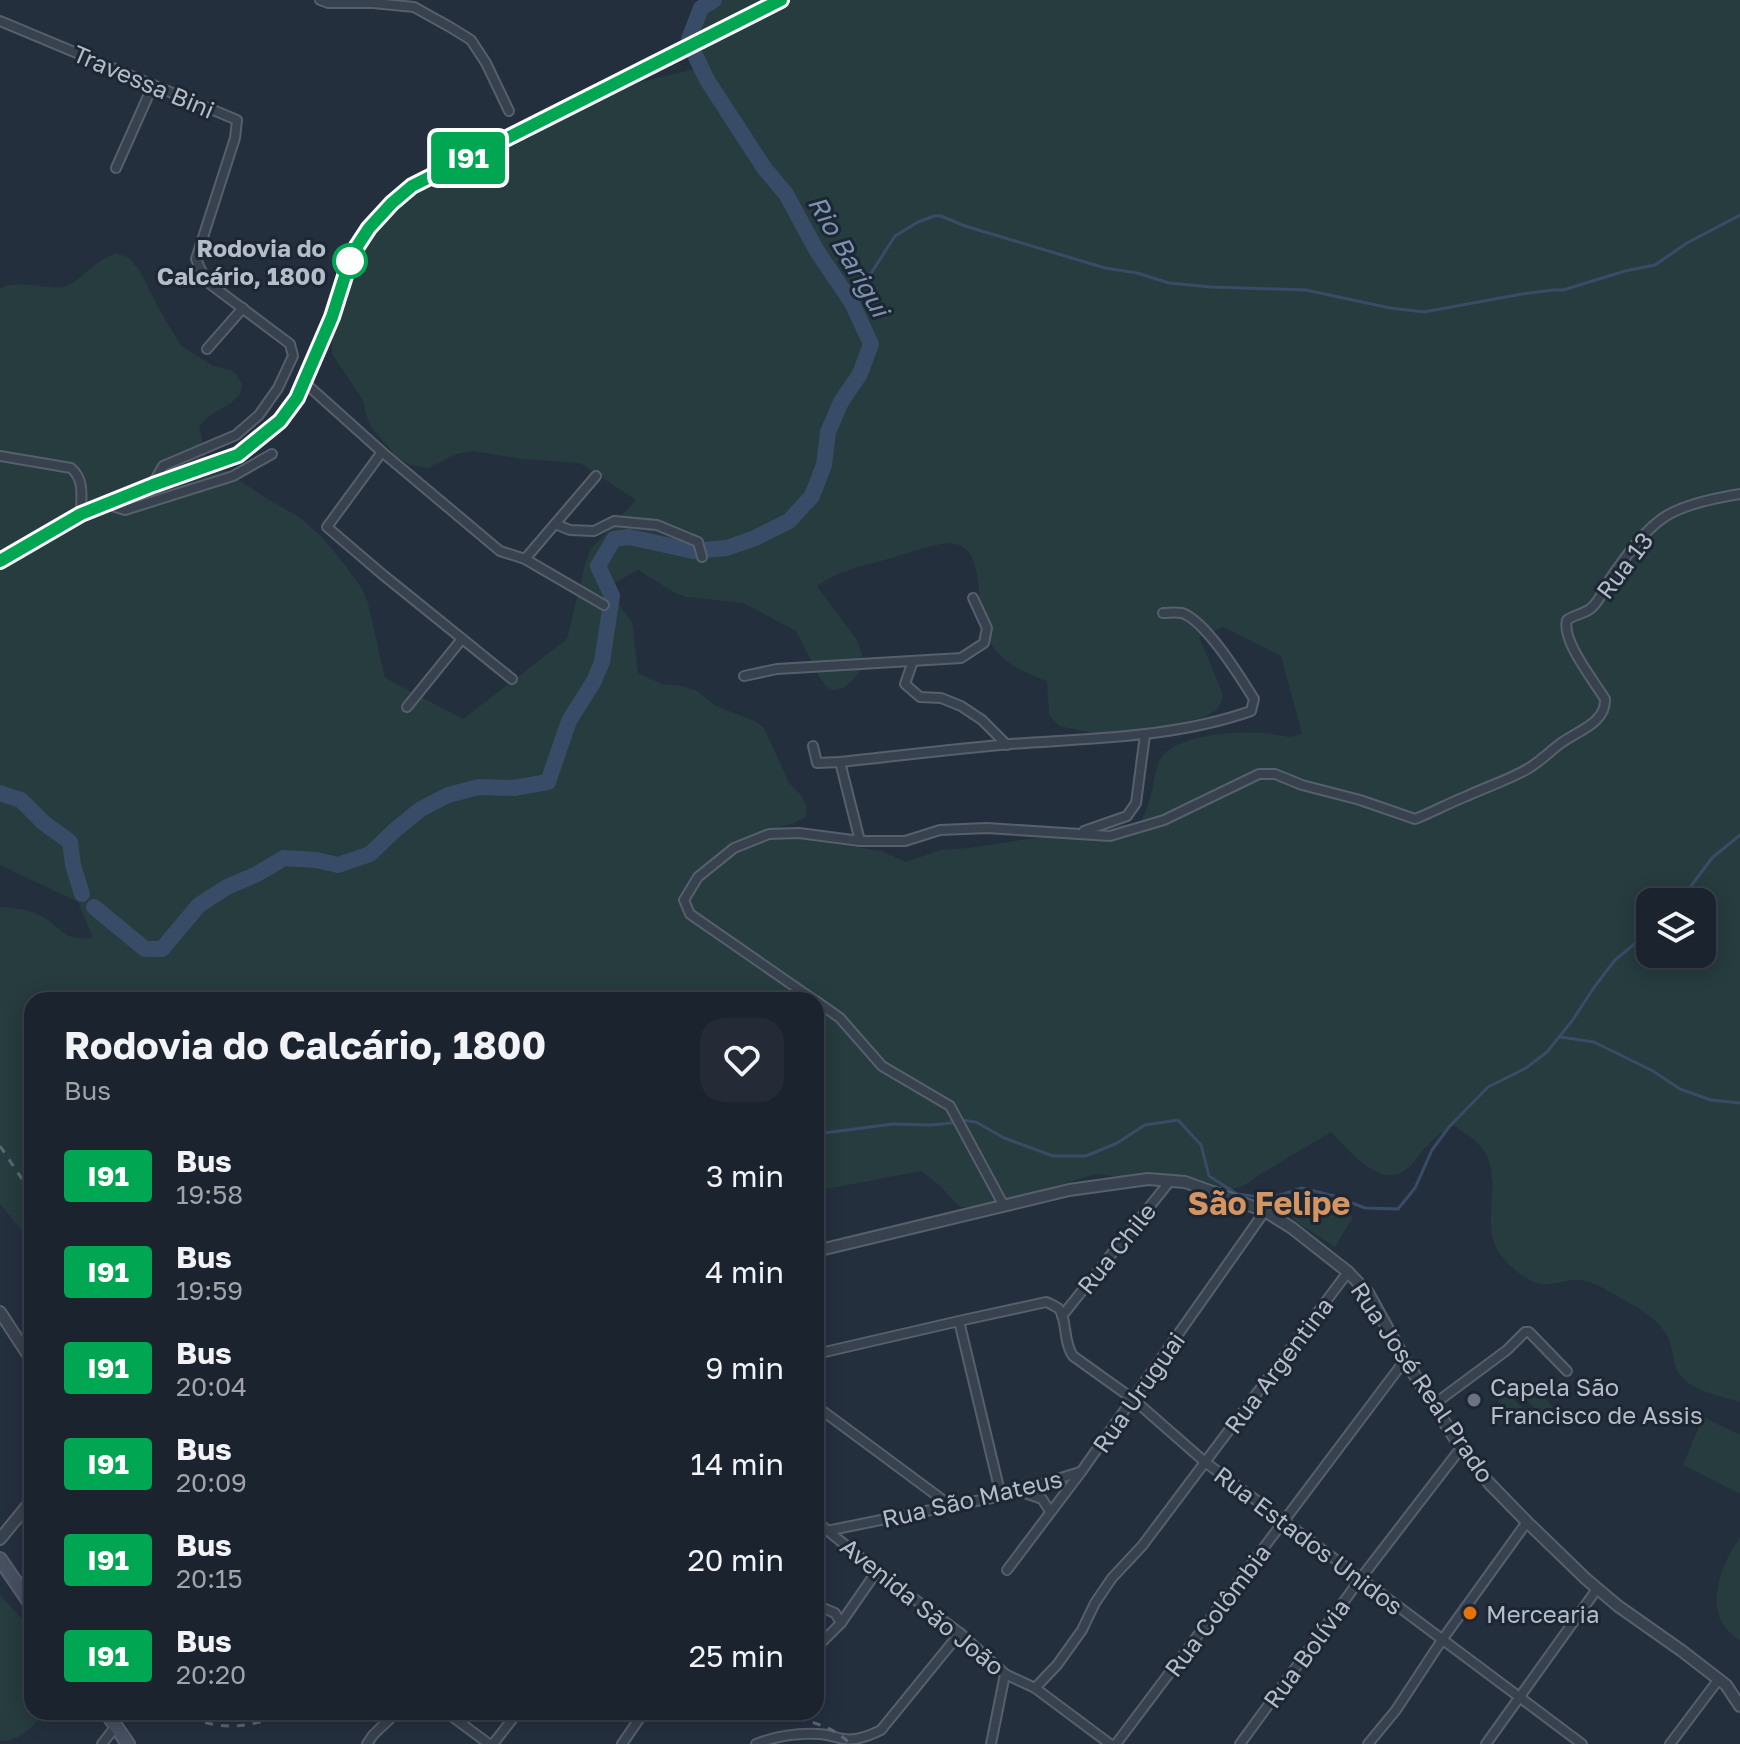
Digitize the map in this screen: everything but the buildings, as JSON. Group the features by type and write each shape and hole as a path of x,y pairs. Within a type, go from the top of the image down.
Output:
{"main road":[{"path":"0,561 81,514 238,455 280,421 297,398 304,382 332,317 352,254 369,228 412,186 781,0"},
{"path":"0,1559 24,1594"},
{"path":"112,1720 128,1744"}],"street":[{"path":"320,0 414,7 471,40 509,111"},
{"name":"Travessa Bini","path":"0,21 237,120 235,138 196,259 206,281 290,344 293,356 278,388 259,415 236,435 163,466 153,485"},
{"path":"116,168 153,85"},
{"path":"207,349 243,308"},
{"path":"304,382 500,551 525,559 604,605"},
{"path":"382,452 327,527 512,679"},
{"path":"105,504 125,510 233,476 272,454"},
{"path":"0,456 71,468 81,482 81,514"},
{"path":"525,559 596,476"},
{"name":"Rua 13","path":"1076,833 1110,836 1164,820 1259,774 1275,774 1415,819 1469,794 1507,781 1583,730 1602,715 1605,707 1605,699 1567,633 1567,620 1594,605 1629,552 1665,517 1710,499 1740,494"},
{"path":"555,524 570,530 594,531 614,521 657,525 698,542 702,557"},
{"path":"744,676 777,669 961,658 984,643 987,628 973,598"},
{"path":"813,746 817,763 840,762 1145,735 1220,722 1251,711 1254,699 1223,651 1183,613 1163,613"},
{"path":"407,707 462,639"},
{"path":"913,661 905,684 920,697 941,698 961,706 982,720 1007,745"},
{"path":"802,992 690,914 684,900 698,877 734,848 769,834 799,833 860,841 905,841 940,830 987,828 1076,833 1106,825 1127,816 1136,803 1145,735"},
{"path":"840,762 860,841"},
{"path":"824,1007 840,1018 882,1066 950,1106 1004,1206"},
{"name":"Rua José Real Prado","path":"824,1249 1069,1190 1148,1179 1185,1182 1265,1211 1348,1272 1368,1293 1433,1405 1489,1483 1597,1589 1719,1679 1740,1706"},
{"name":"Rua Chile","path":"1062,1316 1170,1181"},
{"name":"Rua Uruguai","path":"1007,1570 1081,1472 1265,1211"},
{"name":"Rua Argentina","path":"1035,1688 1057,1665 1082,1630 1112,1578 1142,1546 1348,1272"},
{"path":"824,1352 1046,1302 1058,1308 1062,1316"},
{"path":"0,1312 24,1349"},
{"name":"Rua Estados Unidos","path":"1062,1316 1067,1347 1073,1356 1133,1399 1205,1462 1582,1744"},
{"path":"959,1321 1001,1496"},
{"path":"1433,1405 1507,1350 1525,1332 1529,1332 1567,1371"},
{"name":"Rua Colômbia","path":"1113,1744 1405,1360"},
{"path":"824,1412 951,1506"},
{"name":"Rua Bolívia","path":"1240,1744 1461,1448"},
{"name":"Rua São Mateus","path":"824,1532 1001,1496 1081,1472"},
{"path":"1019,1491 1042,1499 1050,1511"},
{"path":"0,1539 24,1510"},
{"path":"1368,1744 1396,1710 1527,1522"},
{"name":"Avenida São João","path":"824,1527 960,1633 1005,1674 1035,1688 1113,1744"},
{"path":"824,1640 841,1623 877,1571"},
{"path":"1486,1744 1597,1589"},
{"path":"824,1608 835,1613 841,1623"},
{"path":"756,1744 773,1737 808,1734 824,1734 847,1740 872,1735 881,1730 960,1633"},
{"path":"991,1744 1005,1674"},
{"path":"1670,1744 1719,1679"},
{"path":"367,1744 389,1720"},
{"path":"457,1720 491,1744 511,1720"},
{"path":"622,1744 638,1720"},
{"path":"102,1744 116,1726"}],"green space":[{"path":"702,0 1740,0 1740,1402 1707,1392 1685,1381 1676,1367 1665,1333 1654,1320 1633,1305 1590,1283 1576,1280 1543,1284 1524,1277 1512,1268 1496,1246 1492,1233 1492,1179 1485,1152 1475,1140 1453,1125 1401,1173 1390,1175 1368,1167 1331,1132 1245,1185 1225,1190 1096,1174 970,1208 956,1204 921,1171 824,1189 824,992 24,992 24,1233 0,1204 0,907 37,914 66,935 93,938 78,902 0,865 0,289 15,284 63,287 116,253 129,258 140,271 181,346 212,365 230,370 242,384 240,394 231,403 199,426 206,458 299,517 321,536 362,589 385,678 463,719 567,639 591,549 636,500 580,463 522,459 472,451 456,454 428,468 411,465 396,456 371,427 363,400 332,354 332,326 359,248 404,198 505,146 530,138 544,123 627,85 700,68 698,8","holes":["950,543 964,547 976,568 982,620 990,642 1008,662 1047,681 1049,715 1059,726 1092,733 1117,734 1205,717 1216,710 1222,701 1222,692 1199,637 1223,627 1281,656 1302,734 1290,737 1260,733 1213,735 1181,743 1161,758 1141,822 941,850 906,862 881,851 799,838 780,827 806,817 807,806 789,783 764,728 757,722 716,706 697,691 662,684 638,673 632,622 606,587 638,570 686,597 743,603 796,631 821,680 834,690 845,687 855,678 860,670 862,653 856,639 817,586 851,569 926,547"]},
{"path":"1311,1191 1353,1217 1335,1247 1292,1219"},
{"path":"1533,1385 1553,1407 1542,1416 1522,1395"},
{"path":"1507,1392 1529,1415 1519,1425 1498,1401"},
{"path":"1703,1417 1740,1435 1740,1494 1683,1465"},
{"path":"1740,1538 1740,1641 1722,1623 1718,1613 1717,1591 1728,1557"},
{"path":"0,1595 24,1621 24,1720 38,1720 20,1736 0,1741"}],"waterway":[{"name":"Rio Barigui","path":"689,39 701,8 714,0"},
{"name":"Rio Barigui","path":"94,907 145,949 162,949 199,905 284,858 338,865 370,854 421,809 448,795 479,787 513,788 548,782 569,721 602,662 612,596 598,566 614,539 629,537 693,551 727,548 789,521 812,496 824,465 828,432 841,402 860,374 871,344 852,303 817,251 786,194 765,169 707,80 696,57"},
{"path":"852,303 895,236 934,216 1105,268 1137,273 1169,283 1306,290 1424,312 1522,294 1563,290 1655,265 1687,243 1740,215"},
{"name":"Rio Barigui","path":"0,793 21,800 44,823 70,842 82,894"},
{"path":"1690,888 1712,858 1740,835"},
{"path":"961,1120 976,1122 1004,1138 1053,1156 1086,1156 1117,1143 1145,1125 1178,1120 1201,1145 1209,1176 1237,1194 1270,1198 1302,1188 1365,1208 1398,1209 1415,1188 1432,1150 1449,1127 1488,1087 1526,1068 1547,1052 1615,960 1636,943"},
{"path":"1560,1037 1594,1042 1653,1071 1680,1089 1711,1100 1740,1103"},
{"path":"824,1133 893,1124 951,1123"}],"railway":[{"path":"0,1146 24,1182"},
{"path":"197,1720 233,1726 266,1720"},
{"path":"803,1720 833,1731 850,1744"}],"bus line":[{"name":"I91","path":"0,561 81,514 238,455 280,421 297,398 332,317 352,254 369,228 412,186 781,0"}],"place":[{"name":"Rodovia do Calcário, 1800","path":"350,261"},
{"name":"Capela São Francisco de Assis","path":"1474,1400"},
{"name":"Mercearia","path":"1470,1613"}],"district":[{"name":"São Felipe","path":"1269,1203"}]}
